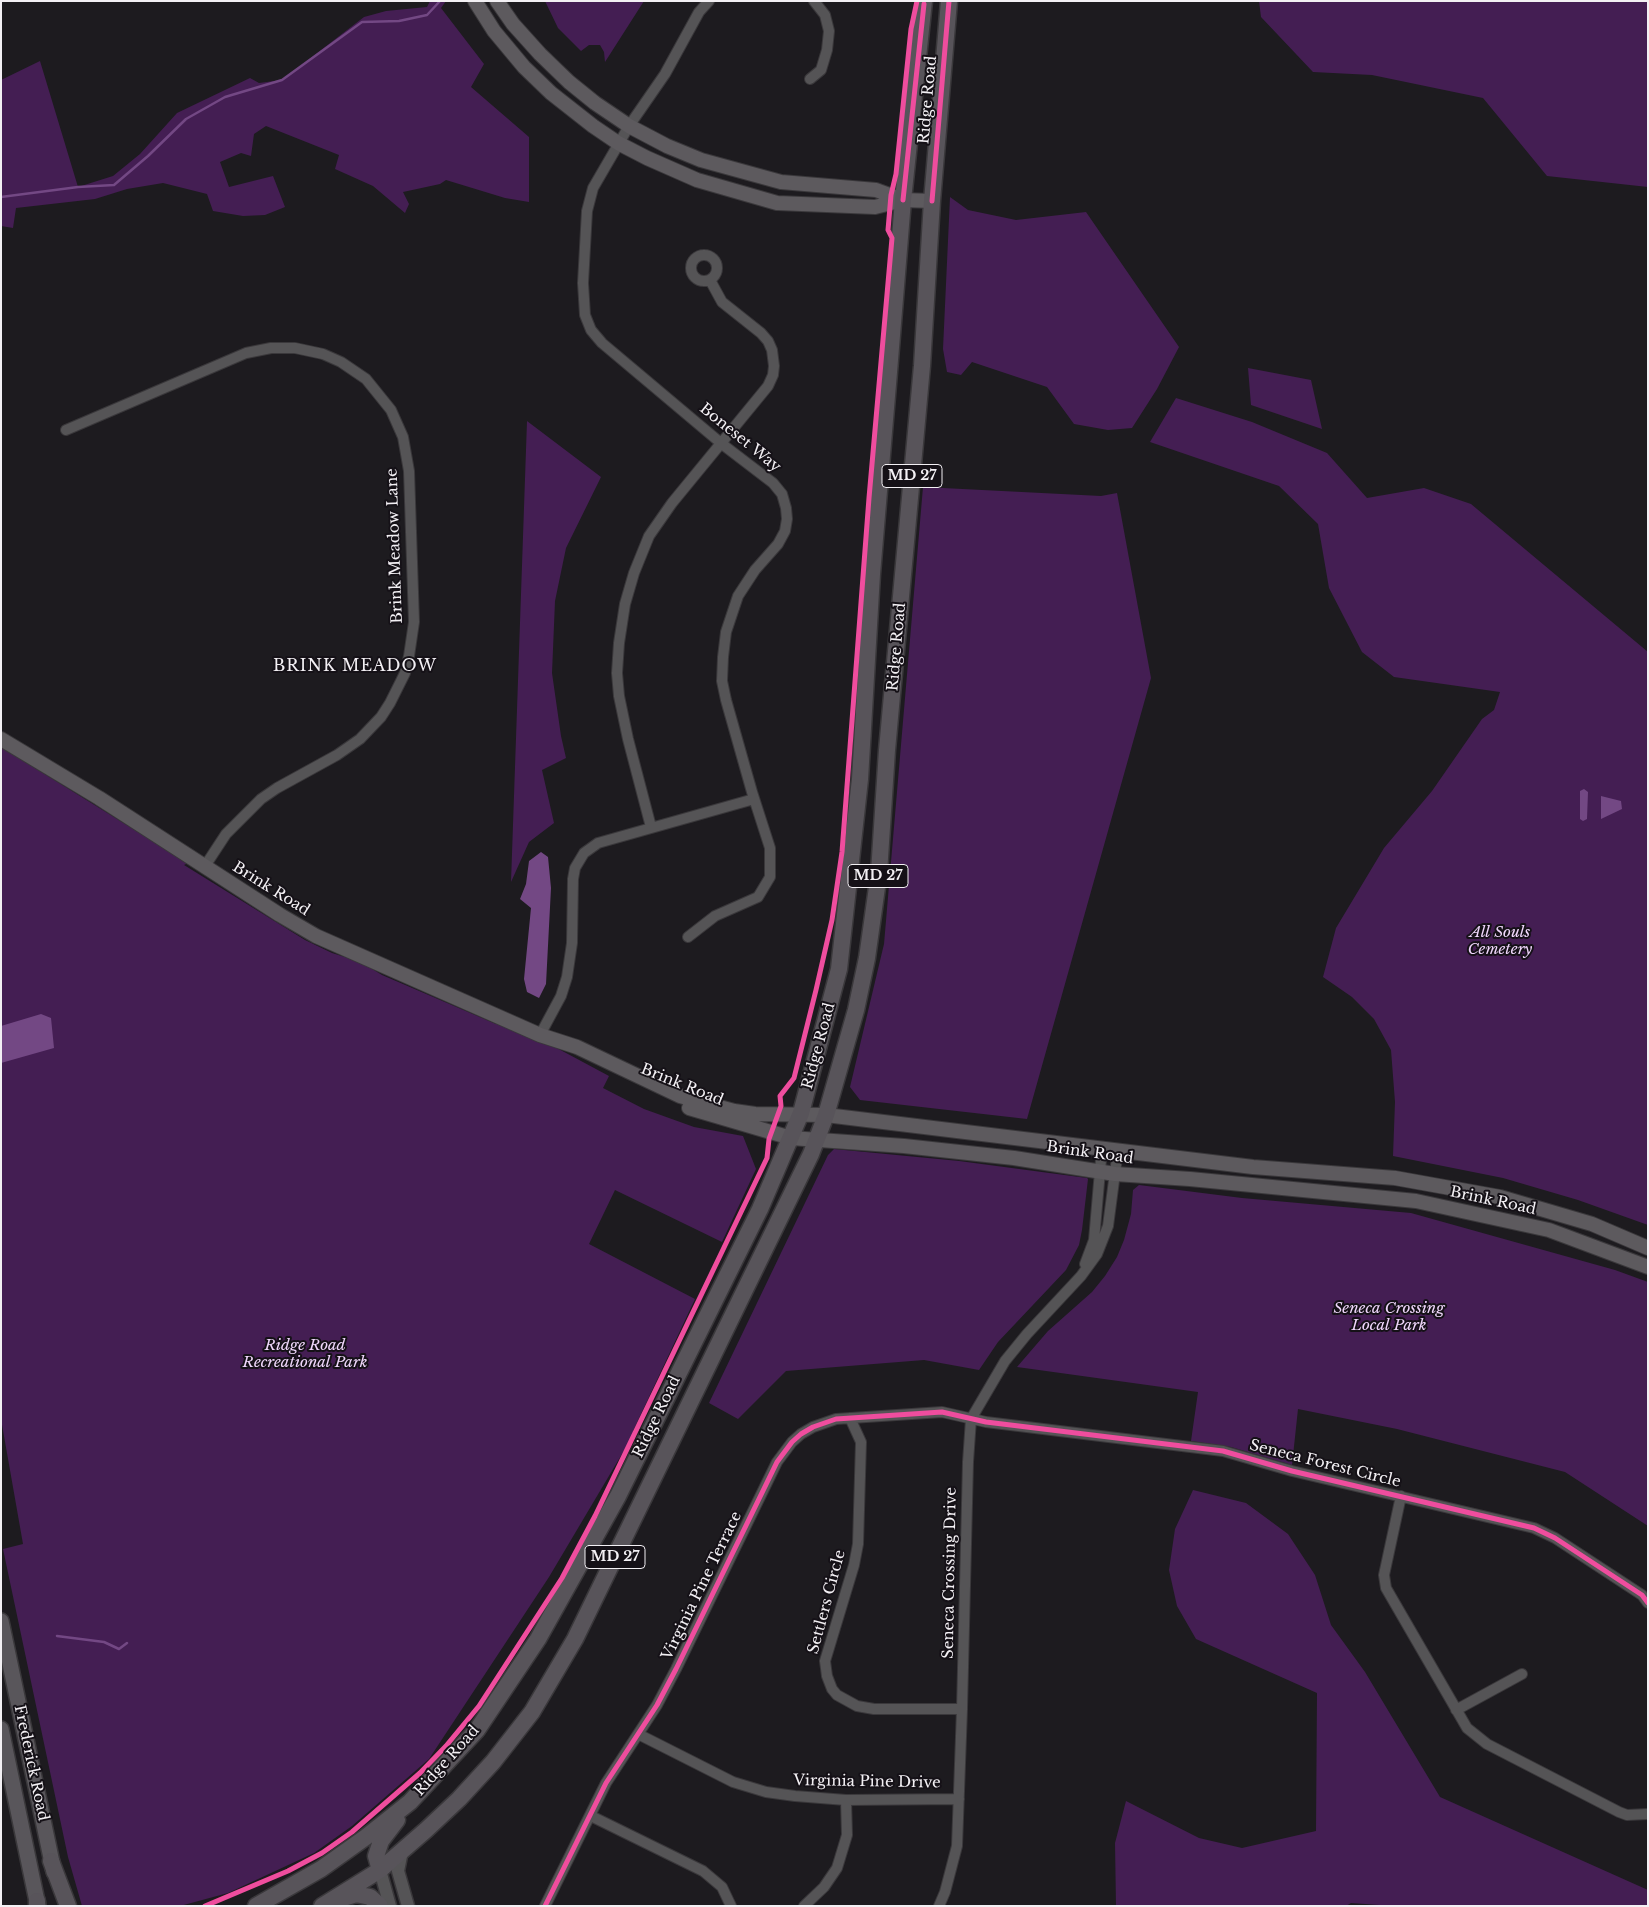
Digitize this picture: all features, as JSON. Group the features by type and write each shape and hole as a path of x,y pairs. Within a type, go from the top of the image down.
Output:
{"highway":[{"name":"Ridge Road","path":"256,1906 321,1869 410,1802 477,1730 538,1640 618,1496 760,1209 801,1113 839,969 860,779 872,574 903,200 924,1"},
{"name":"Ridge Road","path":"326,1903 380,1870 459,1799 493,1762 532,1712 575,1639 817,1140 826,1115 856,1010 866,966 879,873 887,750 922,366 932,201 949,1"},
{"path":"380,1870 376,1856 381,1841 410,1802"},
{"path":"51,1861 68,1906"},
{"path":"326,1903 356,1894 370,1897 380,1906"}],"main road":[{"path":"475,1 494,31 538,81 575,113 618,143 697,180 778,203 875,206 903,200 932,201"},
{"path":"497,1 513,24 569,82 595,103 629,126 667,146 701,160 781,182 876,190 903,200"},
{"name":"Brink Road","path":"1,739 99,798 280,915 316,936 540,1035 684,1106 733,1122 772,1131 791,1138 904,1146 1014,1158 1115,1174 1190,1179 1416,1201 1549,1230 1648,1266"},
{"name":"Brink Road","path":"540,1035 577,1047 680,1096 734,1111 778,1115 801,1113 826,1115 1263,1168 1395,1178 1500,1197 1592,1224 1648,1248"},
{"name":"Frederick Road","path":"1,1621 5,1657 61,1906"},
{"name":"Frederick Road","path":"1,1729 38,1904"}],"street":[{"name":"Boneset Way","path":"688,937 715,916 758,897 770,877 770,848 754,799 722,681 723,657 726,632 738,596 755,570 778,544 787,520 786,508 782,494 773,483 722,444 602,344 591,330 586,315 583,283 587,211 592,188 629,126 666,74 699,12 709,1"},
{"path":"810,79 821,70 827,50 828,31 825,15 814,1"},
{"path":"651,827 619,696 617,673 625,604 634,573 649,536 672,503 768,386 773,376 774,358 768,341 761,333 722,302 710,280"},
{"name":"Brink Meadow Lane","path":"66,430 246,353 271,348 295,348 323,354 341,362 366,379 391,410 403,437 409,471 414,622 405,673 386,710 360,739 337,755 277,788 261,799 226,834 204,866"},
{"path":"540,1035 561,996 567,977 572,942 573,879 584,853 598,843 754,799"},
{"name":"Seneca Crossing Drive","path":"1081,1276 1094,1240 1102,1148"},
{"name":"Seneca Crossing Drive","path":"939,1906 945,1892 957,1846 971,1419 1005,1361 1027,1334 1081,1276 1097,1254 1108,1226 1118,1150"},
{"name":"Virginia Pine Terrace","path":"545,1906 606,1783 657,1705 676,1669 784,1451 796,1438 813,1426 836,1419 933,1411 951,1413 971,1419"},
{"name":"Settlers Circle","path":"850,1418 862,1442 858,1544 854,1565 825,1661 827,1676 832,1689 857,1706 874,1709 962,1709"},
{"name":"Seneca Forest Circle","path":"971,1419 1223,1451 1292,1471 1534,1528 1555,1538 1642,1595 1648,1603"},
{"name":"Seneca Forest Circle","path":"1401,1496 1384,1575 1386,1588 1467,1728 1488,1744 1618,1812 1627,1815 1648,1814"},
{"path":"1456,1710 1522,1674"},
{"name":"Virginia Pine Drive","path":"638,1734 733,1782 766,1792 846,1800 959,1799"},
{"path":"804,1906 824,1887 836,1868 847,1835 846,1800"},
{"path":"591,1816 703,1871 722,1887 730,1906"},
{"path":"402,1851 398,1871 408,1906"},
{"path":"380,1870 390,1906"}],"green space":[{"path":"430,1 446,1 441,8 484,64 471,87 529,137 529,202 505,198 446,180 440,184 403,192 409,204 405,213 373,186 335,169 339,155 266,126 254,134 251,156 241,153 220,162 229,187 273,176 285,207 265,215 243,216 213,211 207,194 163,183 127,189 95,199 16,208 13,228 1,226 1,80 40,61 78,187 113,176 140,154 177,113 250,78 259,83 282,80 364,17 386,11 427,7"},
{"path":"545,1 644,1 605,62 604,52 600,45 589,45 581,51 558,28"},
{"path":"1259,1 1648,1 1648,187 1547,176 1483,98 1372,75 1313,72 1261,17"},
{"path":"950,197 968,210 1016,220 1086,212 1179,347 1157,389 1132,428 1108,430 1074,424 1047,387 972,362 961,375 947,372 943,349"},
{"path":"1248,368 1311,380 1322,429 1251,405"},
{"name":"All Souls Cemetery","path":"1176,398 1252,422 1327,453 1367,498 1424,488 1471,504 1648,652 1648,1225 1578,1200 1503,1178 1393,1156 1395,1102 1391,1050 1374,1019 1352,997 1323,977 1336,928 1384,848 1432,791 1482,719 1494,710 1500,692 1394,677 1362,652 1329,588 1318,524 1279,486 1150,442"},
{"path":"527,421 601,477 566,548 555,601 552,673 566,758 542,770 554,823 529,842 511,882"},
{"path":"923,487 1101,496 1117,493 1151,678 1027,1119 860,1100 850,1087 884,944"},
{"name":"Ridge Road Recreational Park","path":"1,747 188,863 184,865 305,940 332,953 361,962 382,975 496,1024 497,1016 609,1076 603,1088 644,1109 694,1127 743,1136 756,1169 722,1242 615,1190 589,1244 695,1299 633,1431 635,1432 549,1577 429,1759 352,1826 314,1853 228,1893 180,1906 82,1906 68,1857 3,1549 23,1544 1,1419"},
{"path":"834,1149 959,1161 1087,1178 1079,1245 1066,1270 998,1342 979,1370 924,1360 786,1371 738,1419 709,1403 828,1155"},
{"name":"Seneca Crossing Local Park","path":"1139,1185 1242,1198 1411,1213 1615,1270 1648,1282 1648,1526 1565,1472 1397,1429 1298,1409 1292,1465 1231,1447 1191,1441 1198,1392 1017,1367 1048,1331 1092,1292 1105,1276 1117,1257 1124,1240 1131,1214 1133,1190"},
{"path":"1193,1490 1246,1503 1288,1534 1315,1575 1331,1625 1365,1672 1440,1797 1648,1890 1648,1906 1393,1906 1351,1903 1346,1906 1116,1906 1115,1843 1126,1801 1199,1838 1242,1848 1316,1831 1317,1693 1196,1639 1177,1606 1169,1570 1175,1529"}],"shaded area":[{"path":"1584,789 1588,792 1587,819 1583,821 1580,819 1580,791"},
{"path":"1601,796 1621,801 1622,809 1601,819"},
{"path":"541,852 548,857 551,888 546,984 539,998 527,992 524,979 531,908 520,899 526,884 529,861"},
{"path":"41,1014 51,1018 54,1048 1,1063 1,1026"}],"waterway":[{"path":"1,197 78,187 114,185 148,156 186,119 225,97 282,80 362,22 399,21 427,15 440,1"},
{"path":"57,1636 104,1642 119,1649 127,1643"}],"cycle path":[{"path":"205,1906 288,1871 322,1853 352,1832 420,1773 446,1746 479,1706 562,1578 595,1516 767,1158 769,1139 781,1106 780,1096 794,1078 816,990 832,920 842,852 869,498 892,238 888,230 891,195 896,174 911,29 917,1"},
{"path":"932,201 949,1"},
{"path":"903,200 924,4"},
{"path":"545,1906 606,1783 657,1705 676,1669 777,1462 792,1442 801,1434 813,1427 836,1419 942,1412 986,1422 1223,1451 1292,1471 1534,1528 1555,1538 1642,1595 1648,1603"}],"district":[{"name":"BRINK MEADOW","path":"355,666"}]}
